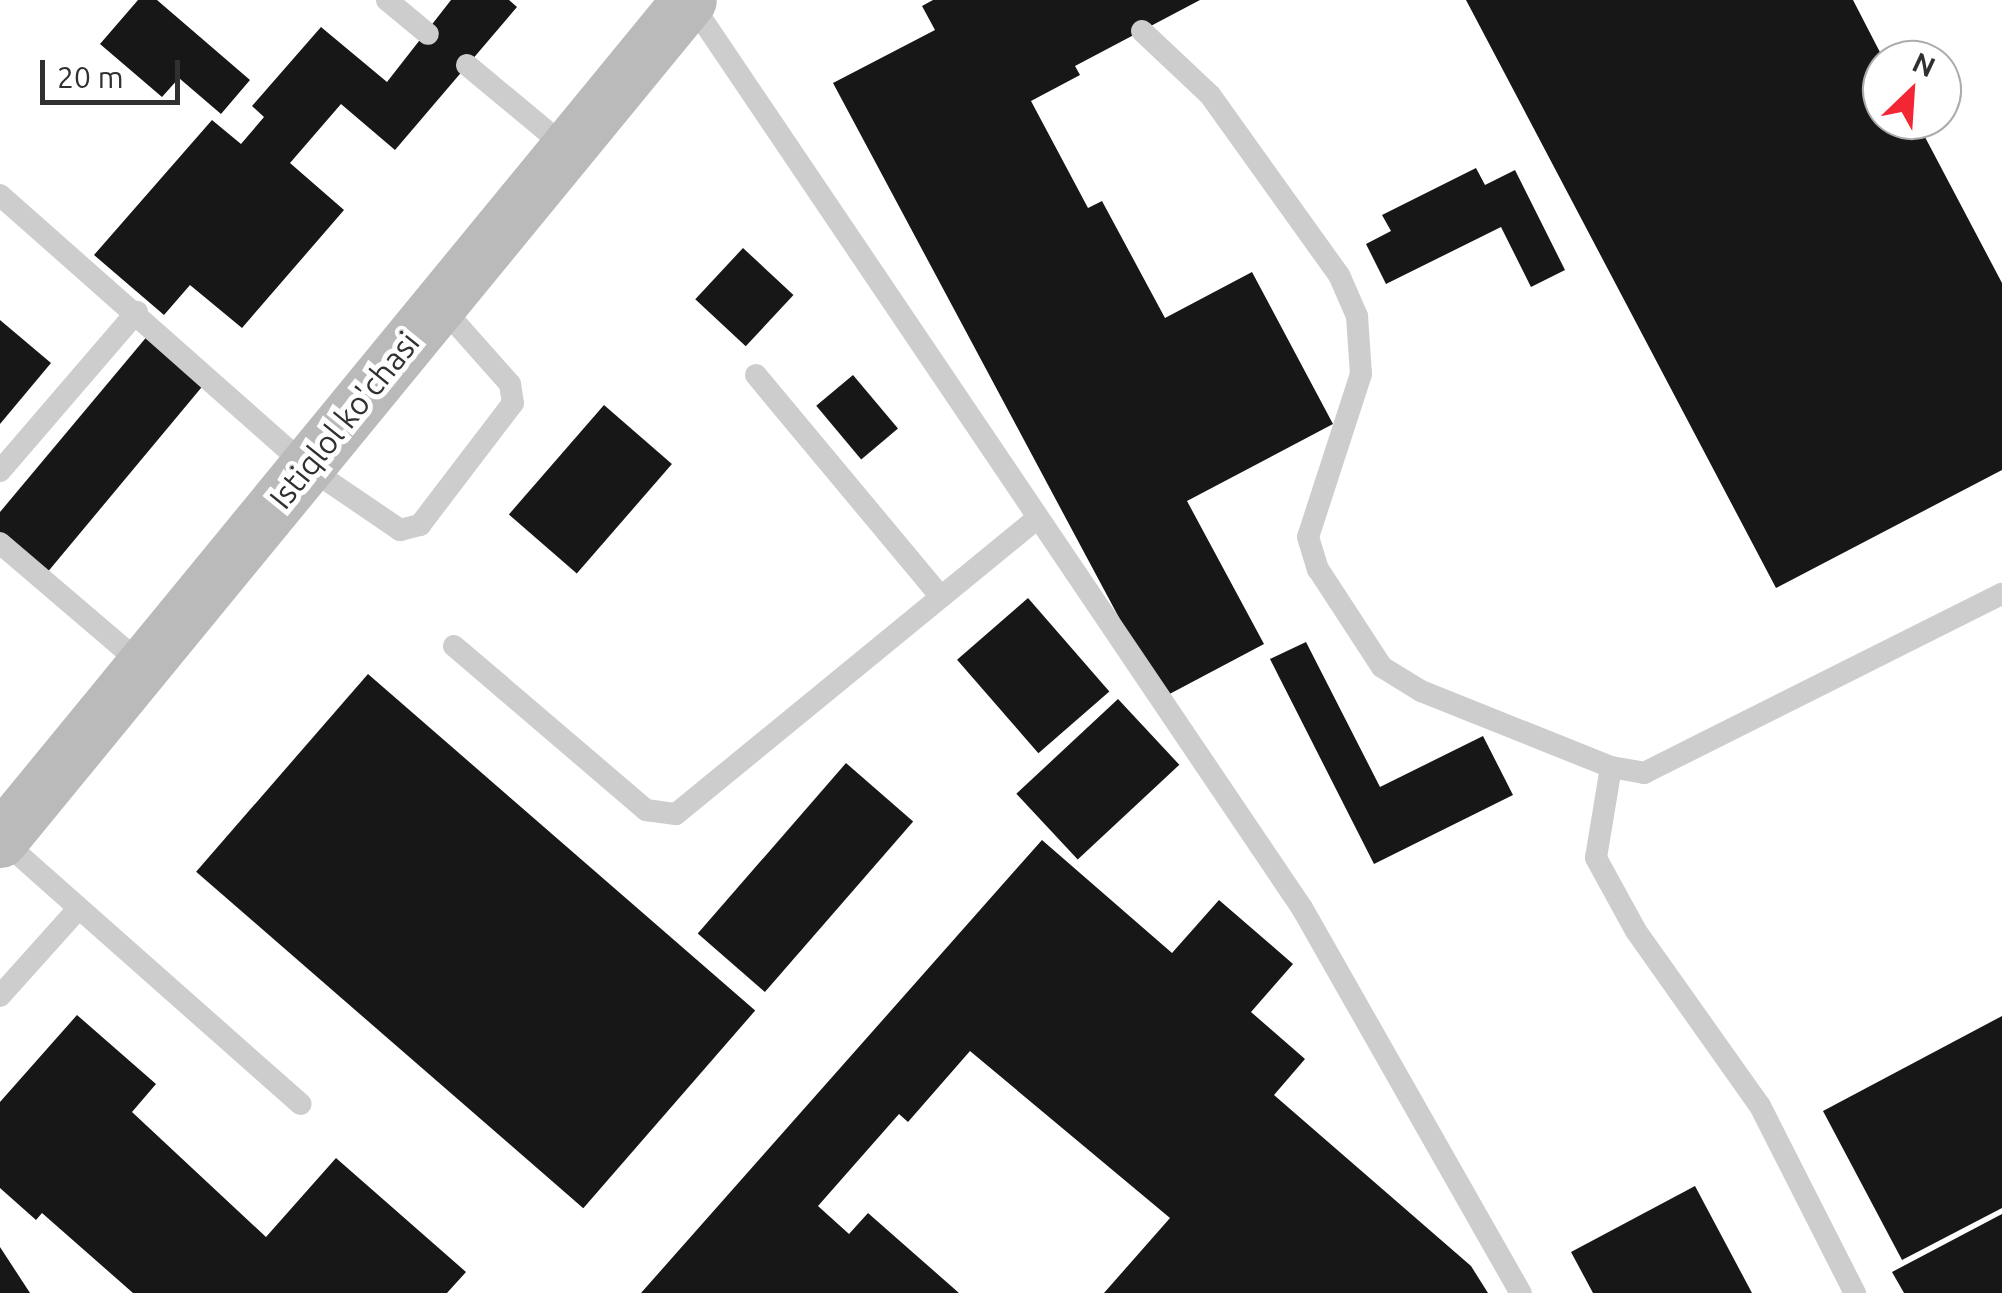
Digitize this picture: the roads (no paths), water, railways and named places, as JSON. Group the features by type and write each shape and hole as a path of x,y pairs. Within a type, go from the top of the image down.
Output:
{"main road":[{"name":"Istiqlol ko'chasi","path":"0,840 689,0"}],"lane":[{"path":"388,0 428,34"},
{"path":"689,0 1302,908 1520,1293"},
{"path":"1142,31 1210,95 1338,275 1357,316 1361,374 1308,537 1318,569 1382,666 1422,691 1611,768 1644,772 2002,594"},
{"path":"467,66 568,149"},
{"path":"0,196 138,312 306,466 400,530 420,525 512,403 510,384 439,304"},
{"path":"0,471 138,312"},
{"path":"756,375 941,597"},
{"path":"454,646 646,810 676,814 1037,519"},
{"path":"0,543 143,664"},
{"path":"1611,768 1596,858 1636,931 1760,1106 1855,1293"},
{"path":"0,840 301,1104"},
{"path":"0,996 79,908"}]}
